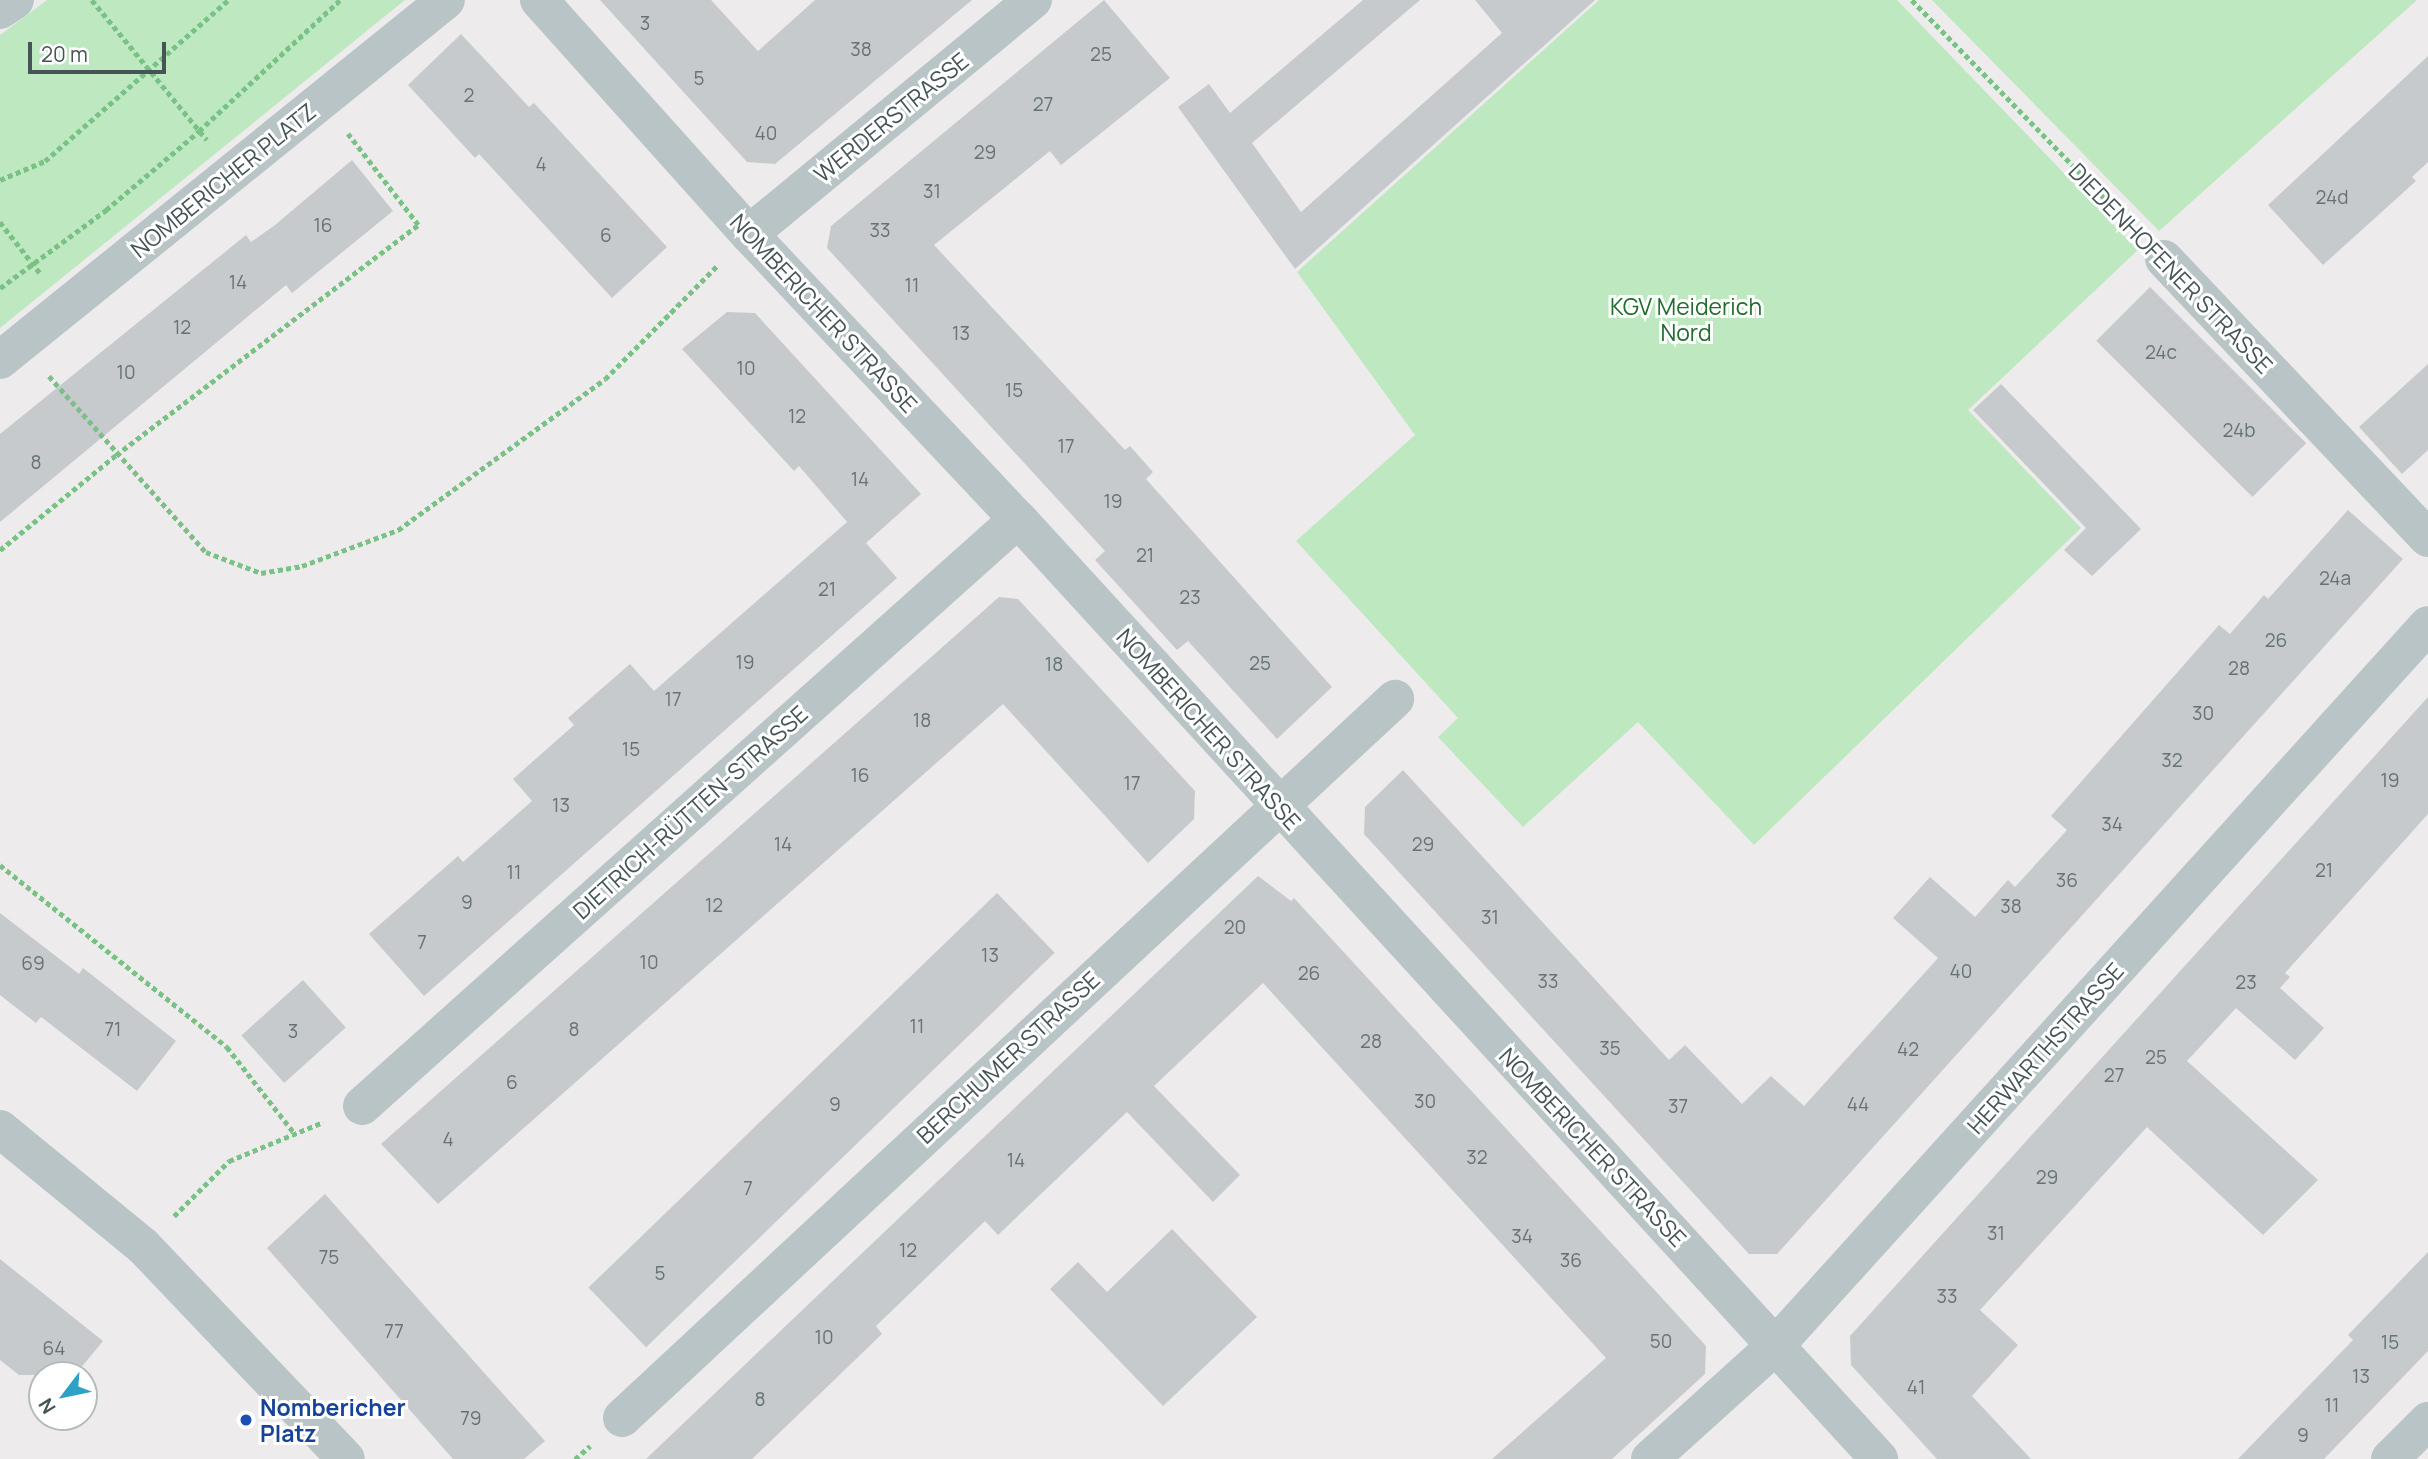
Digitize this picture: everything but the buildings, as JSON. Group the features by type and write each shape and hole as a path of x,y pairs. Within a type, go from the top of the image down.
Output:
{"street":[{"path":"0,10 15,0"},
{"name":"NOMBERICHER PLATZ","path":"10,352 446,0"},
{"name":"NOMBERICHER STRASSE","path":"539,0 749,234 1018,519 1277,805 1879,1459"},
{"name":"WERDERSTRASSE","path":"749,234 1033,0"},
{"name":"DIEDENHOFENER STRASSE","path":"2164,259 2428,538"},
{"name":"DIETRICH-RÜTTEN-STRASSE","path":"362,1106 1018,519"},
{"name":"HERWARTHSTRASSE","path":"1650,1459 1776,1345 2428,625"},
{"name":"BERCHUMER STRASSE","path":"622,1418 1277,805 1395,699"},
{"path":"0,1129 144,1246 346,1459"},
{"path":"2390,1459 2428,1421"}],"path":[{"path":"92,0 232,172"},
{"path":"0,180 45,161 228,0"},
{"path":"0,288 30,261 106,209 199,131 340,0"},
{"name":"DIEDENHOFENER STRASSE","path":"1912,0 2164,259"},
{"path":"0,550 116,455 418,225 322,100"},
{"path":"0,222 66,307"},
{"path":"10,352 116,455 206,552 261,573 302,566 398,530 556,418 605,379 749,234"},
{"path":"0,865 227,1047 295,1134"},
{"path":"144,1246 229,1161 362,1106"}],"green space":[{"path":"47,0 405,0 0,328 0,35"},
{"name":"KGV Meiderich Nord","path":"1599,0 1897,0 2138,250 1968,410 2081,528 1754,845 1638,722 1523,827 1438,737 1458,718 1296,541 1415,435 1297,272"},
{"path":"1932,0 2417,0 2159,231"}],"place":[{"name":"Nombericher Platz","path":"246,1420"}]}
